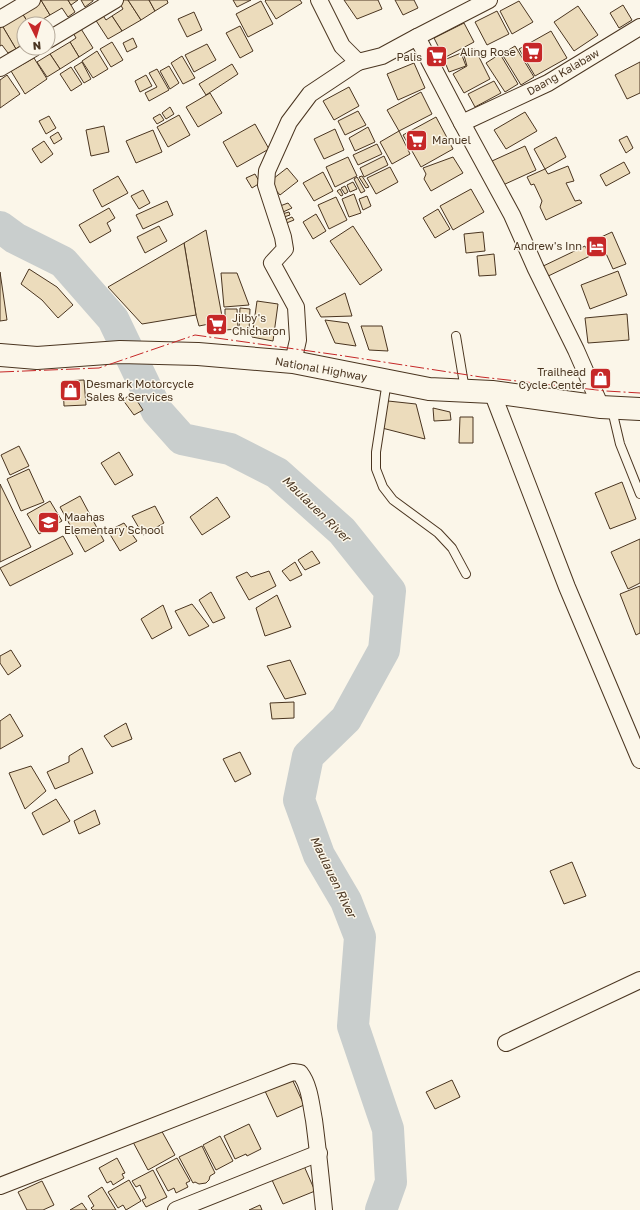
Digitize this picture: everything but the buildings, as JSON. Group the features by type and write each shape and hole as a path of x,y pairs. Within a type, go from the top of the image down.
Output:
{"main road":[{"name":"National Highway","path":"0,355 37,358 120,352 198,354 293,362 429,388 492,392 606,407 640,409"}],"street":[{"path":"0,19 32,0"},
{"path":"56,35 115,0"},
{"path":"319,0 342,46 358,62"},
{"path":"293,362 298,340 296,307 272,263 285,249 283,237 266,185 267,171 289,122 310,94 358,62 382,56 489,0"},
{"name":"Daang Kalabaw","path":"462,123 548,83 640,27"},
{"path":"417,37 512,215 536,269 606,407"},
{"path":"0,68 20,56"},
{"path":"492,392 567,587 640,760"},
{"path":"506,1043 640,980"},
{"path":"0,1186 293,1072 300,1073 304,1078 310,1101 319,1153 324,1210"},
{"path":"176,1210 319,1153"}],"lane":[{"path":"456,336 465,390"},
{"path":"387,380 376,452 376,469 383,487 393,500 438,533 452,548 466,574"},
{"path":"606,407 640,494"}],"waterway":[{"name":"Maulauen River","path":"0,227 15,238 63,262 113,319 157,411 182,439 230,449 277,473 342,531 390,591 384,650 346,719 308,756 299,800 319,855 346,901 360,937 353,1026 388,1129 391,1182 381,1210"}],"power":[{"path":"0,372 99,368 195,335 481,377 606,391 640,393"}],"place":[{"name":"Aling Rose","path":"532,52"},
{"name":"Palis","path":"437,57"},
{"name":"Manuel","path":"417,140"},
{"name":"Andrew's Inn","path":"597,246"},
{"name":"Jilby's Chicharon","path":"217,324"},
{"name":"Trailhead Cycle Center","path":"601,378"},
{"name":"Desmark Motorcycle Sales & Services","path":"70,390"},
{"name":"Maahas Elementary School","path":"49,523"}]}
